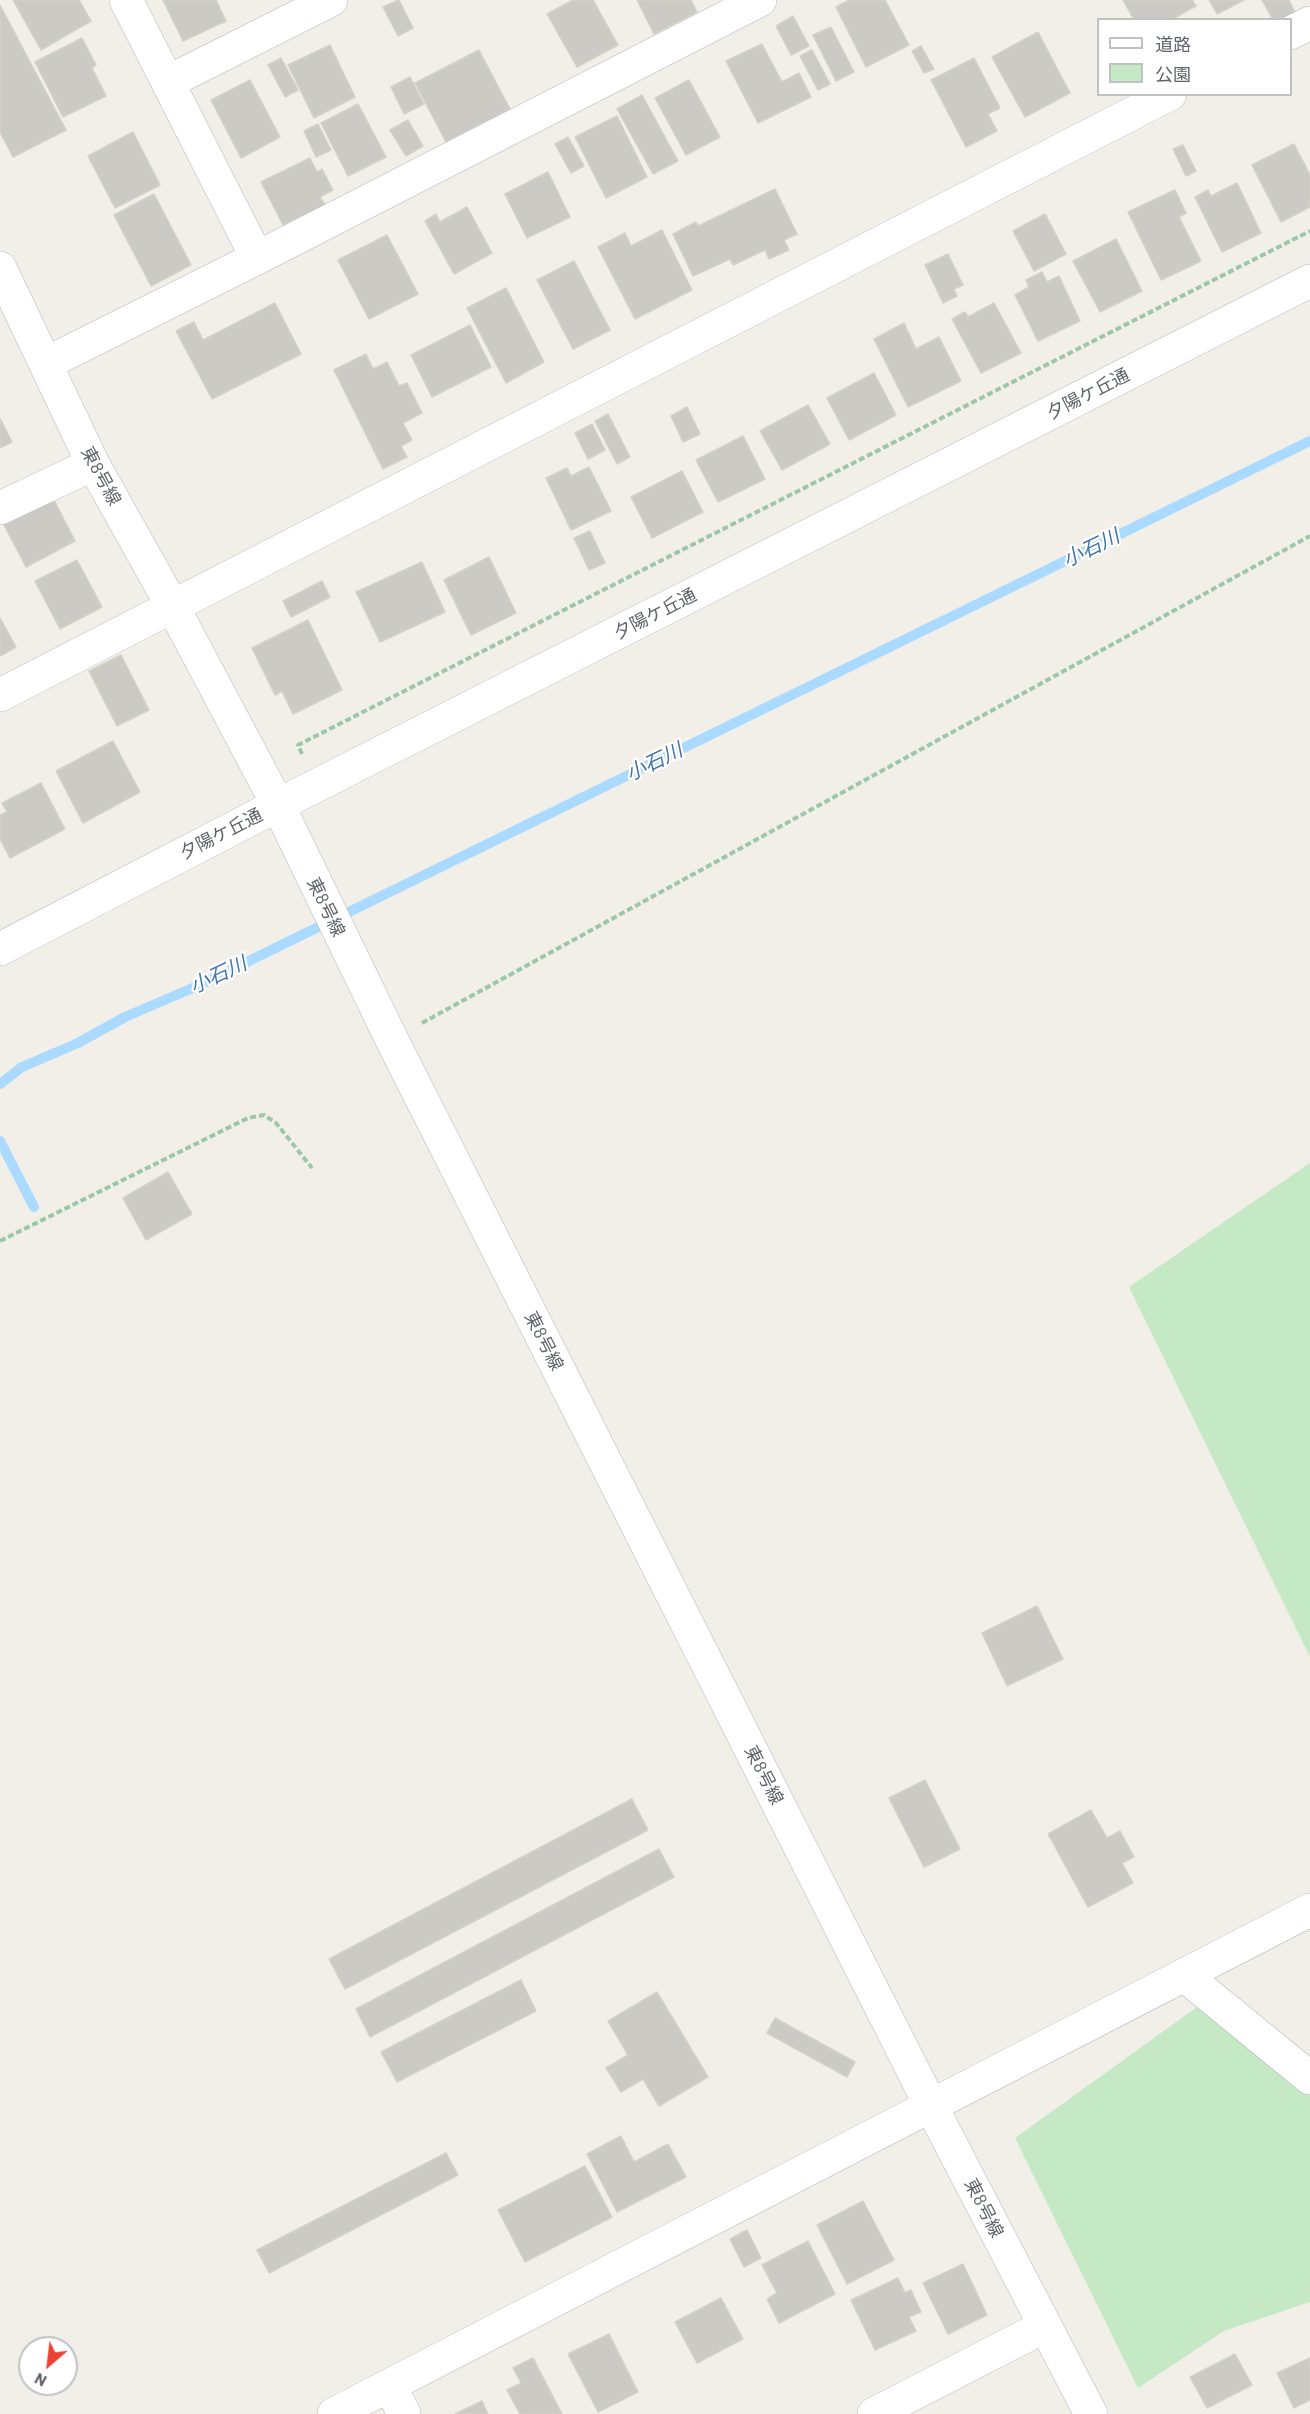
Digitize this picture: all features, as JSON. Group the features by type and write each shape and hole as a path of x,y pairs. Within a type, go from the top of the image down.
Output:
{"street":[{"path":"126,0 257,258"},
{"path":"168,82 331,0"},
{"path":"47,363 257,258 754,1"},
{"path":"1292,32 1310,23"},
{"path":"0,695 1166,96"},
{"name":"東8号線","path":"0,267 93,464 173,606 278,805 386,1026 931,2106 1091,2414"},
{"name":"夕陽ケ丘通","path":"0,948 1310,281"},
{"path":"0,508 93,464"},
{"path":"334,2414 397,2400 931,2106 1310,1910"},
{"path":"1184,1975 1310,2078"},
{"path":"874,2414 1045,2326"}],"path":[{"path":"317,785 298,745 1310,231"},
{"path":"386,1026 1310,536"},
{"path":"0,1241 248,1118 264,1115 276,1123 312,1168"}],"green space":[{"path":"1310,1163 1310,1657 1129,1287"},
{"path":"1211,1997 1310,2078 1310,2302 1224,2331 1138,2388 1015,2138"}],"building":[{"path":"13,0 79,0 91,21 41,50"},
{"path":"163,0 216,0 226,21 183,41"},
{"path":"399,0 413,28 398,36 383,7"},
{"path":"573,0 593,0 618,45 577,67 547,14"},
{"path":"637,0 691,0 697,12 654,34"},
{"path":"849,0 885,0 909,45 866,67 836,7"},
{"path":"1123,0 1192,0 1196,6 1175,18 1133,18"},
{"path":"1209,0 1244,0 1217,14"},
{"path":"1262,0 1289,0 1295,13 1286,18 1272,18"},
{"path":"0,5 66,130 13,157 0,132"},
{"path":"793,16 809,46 791,55 776,26"},
{"path":"831,27 854,72 836,81 813,35"},
{"path":"1038,32 1070,93 1025,117 992,57"},
{"path":"82,38 96,65 92,68 106,96 63,117 35,62"},
{"path":"762,44 782,82 799,73 811,97 758,123 726,61"},
{"path":"330,45 355,97 314,118 288,65"},
{"path":"921,46 934,69 924,73 912,51"},
{"path":"479,50 510,109 446,142 415,83"},
{"path":"812,50 830,84 818,90 800,56"},
{"path":"281,58 298,90 285,97 268,65"},
{"path":"974,58 1000,108 988,114 997,131 966,147 931,80"},
{"path":"410,77 424,104 404,114 391,87"},
{"path":"250,80 280,137 241,158 211,100"},
{"path":"689,80 720,137 686,155 655,98"},
{"path":"642,95 678,161 653,174 617,109"},
{"path":"358,104 386,157 348,176 321,123"},
{"path":"617,116 647,177 606,198 575,137"},
{"path":"408,120 423,146 406,156 390,130"},
{"path":"318,124 331,150 316,157 304,131"},
{"path":"133,132 160,185 115,208 88,156"},
{"path":"568,137 584,166 571,173 555,144"},
{"path":"1294,144 1310,175 1310,207 1281,222 1252,165"},
{"path":"1183,145 1196,171 1186,176 1173,149"},
{"path":"310,158 317,172 322,169 333,190 320,197 325,205 283,225 261,182"},
{"path":"548,172 570,217 527,238 505,194"},
{"path":"1237,183 1261,233 1222,252 1195,197 1208,190 1211,196"},
{"path":"775,189 797,234 784,240 789,250 769,259 765,250 733,265 730,259 693,276 673,234 696,222 698,226"},
{"path":"1175,190 1186,213 1179,217 1201,261 1161,280 1128,212"},
{"path":"154,194 191,265 151,286 114,215"},
{"path":"467,207 492,253 454,274 425,221 436,214 440,222"},
{"path":"1045,214 1066,254 1034,271 1013,231"},
{"path":"662,230 692,290 635,319 598,247 625,233 631,246"},
{"path":"387,235 418,294 369,319 338,260"},
{"path":"1116,239 1142,291 1100,312 1073,261"},
{"path":"948,254 963,285 954,289 957,296 943,303 925,265"},
{"path":"574,261 610,330 573,349 537,280"},
{"path":"1042,272 1047,282 1059,276 1080,321 1038,341 1015,295 1029,287 1026,280"},
{"path":"506,288 544,362 506,383 467,308"},
{"path":"275,303 301,354 212,399 176,331 194,322 203,340"},
{"path":"994,303 1021,353 981,373 952,319 965,312 968,317"},
{"path":"904,323 916,349 939,337 961,381 908,407 874,339"},
{"path":"470,325 491,367 432,397 411,355"},
{"path":"366,354 373,369 387,362 399,386 407,383 422,413 403,423 412,440 401,446 407,457 383,469 334,370"},
{"path":"874,373 896,415 849,440 827,398"},
{"path":"808,405 830,444 782,470 760,431"},
{"path":"687,407 700,434 683,442 671,416"},
{"path":"608,414 630,457 617,464 595,421"},
{"path":"0,418 12,442 0,448"},
{"path":"592,424 605,450 588,459 575,433"},
{"path":"743,436 765,479 718,502 696,460"},
{"path":"589,467 611,511 571,530 546,478 567,468 571,476"},
{"path":"682,471 703,512 652,538 631,497"},
{"path":"52,496 75,541 26,567 2,521"},
{"path":"590,531 605,563 589,570 574,538"},
{"path":"489,557 516,613 471,635 444,580"},
{"path":"77,560 102,607 60,629 35,581"},
{"path":"422,562 445,612 380,642 356,592"},
{"path":"322,581 330,597 291,617 283,601"},
{"path":"0,618 16,647 0,656"},
{"path":"308,620 342,690 293,714 282,691 275,695 252,648"},
{"path":"121,655 149,710 117,726 89,671"},
{"path":"113,741 140,792 83,823 56,771"},
{"path":"41,783 65,829 10,858 0,839 0,815 7,812 2,803"},
{"path":"168,1172 192,1214 146,1240 123,1198"},
{"path":"1037,1606 1063,1659 1007,1686 982,1633"},
{"path":"925,1780 960,1849 924,1867 889,1798"},
{"path":"632,1799 648,1830 345,1989 329,1959"},
{"path":"1091,1810 1107,1838 1120,1831 1134,1857 1122,1863 1133,1883 1088,1907 1048,1834"},
{"path":"659,1849 674,1877 370,2037 356,2009"},
{"path":"521,1980 536,2011 397,2082 381,2052"},
{"path":"657,1992 708,2077 659,2106 643,2079 621,2092 606,2068 628,2055 608,2021"},
{"path":"775,2018 855,2062 847,2077 767,2033"},
{"path":"621,2136 634,2162 668,2144 686,2177 617,2212 587,2154"},
{"path":"446,2153 458,2175 269,2273 257,2250"},
{"path":"585,2166 612,2217 525,2262 498,2210"},
{"path":"863,2201 894,2260 847,2284 817,2225"},
{"path":"747,2230 761,2258 744,2267 730,2239"},
{"path":"808,2241 835,2294 779,2323 767,2299 777,2293 762,2265"},
{"path":"963,2264 987,2315 948,2334 923,2283"},
{"path":"898,2278 905,2293 911,2290 921,2312 909,2317 916,2331 875,2350 851,2300"},
{"path":"721,2298 743,2339 697,2363 675,2322"},
{"path":"609,2334 638,2392 598,2412 568,2354"},
{"path":"1235,2354 1252,2385 1207,2408 1190,2377"},
{"path":"533,2358 562,2414 520,2414 507,2390 521,2383 513,2368"},
{"path":"1310,2358 1310,2400 1294,2408 1277,2373"},
{"path":"482,2401 488,2414 455,2414"}],"waterway":[{"name":"小石川","path":"0,1084 22,1067 78,1043 125,1017 202,984 1310,441"},
{"path":"0,1141 34,1207"}]}
